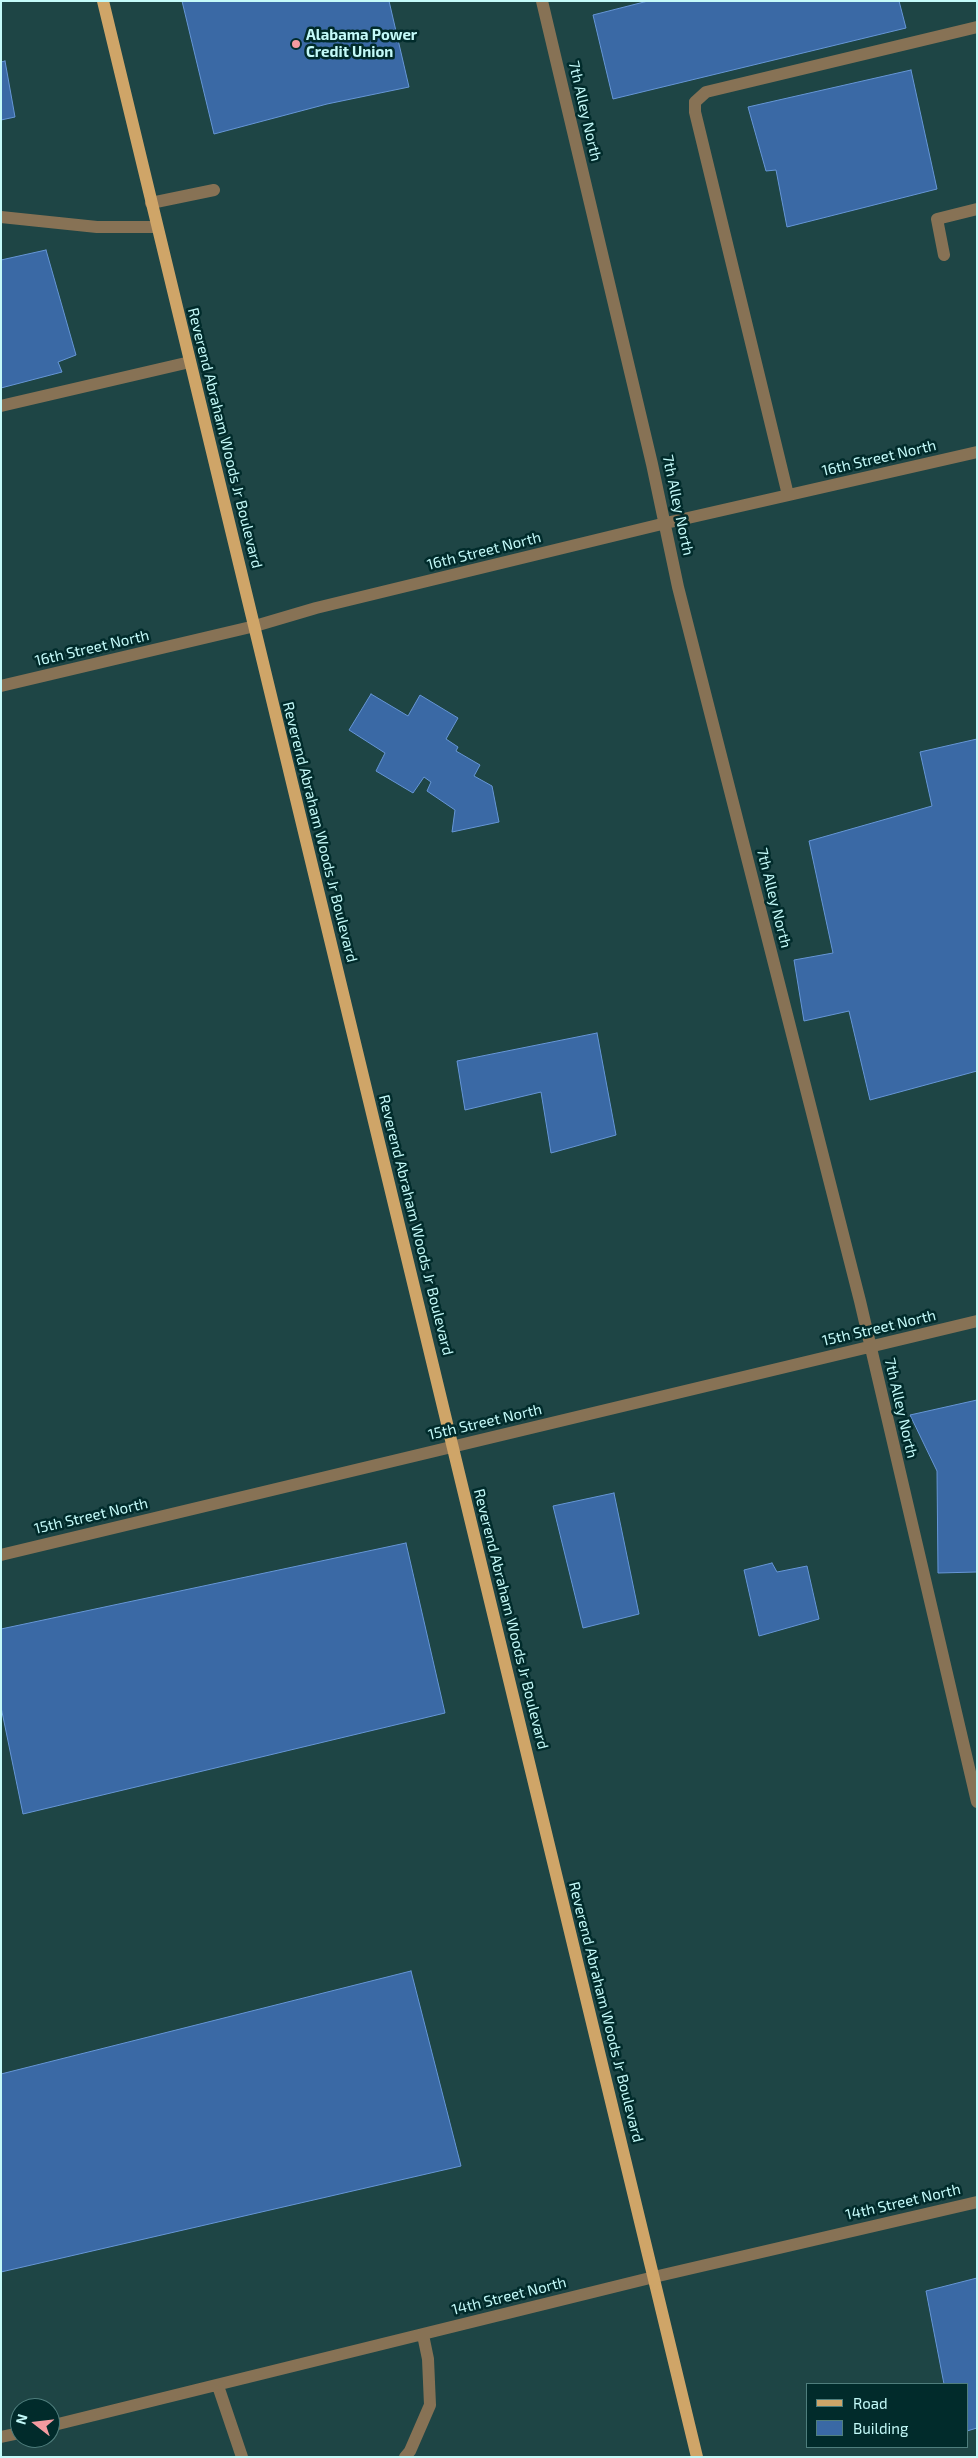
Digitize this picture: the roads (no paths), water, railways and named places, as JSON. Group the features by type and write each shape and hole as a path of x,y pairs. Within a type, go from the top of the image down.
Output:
{"main road":[{"name":"Reverend Abraham Woods Jr Boulevard","path":"102,1 697,2457"}],"street":[{"name":"7th Alley North","path":"542,1 666,524 678,587 860,1301 869,1347 977,1802"},
{"path":"788,495 695,112 695,102 706,92 977,27"},
{"path":"152,202 214,190"},
{"path":"944,255 937,219 977,209"},
{"path":"1,217 97,227 157,227"},
{"path":"1,406 190,362"},
{"name":"16th Street North","path":"1,686 254,626 316,608 666,524 977,452"},
{"name":"15th Street North","path":"1,1555 977,1321"},
{"name":"14th Street North","path":"60,2424 654,2277 977,2202"},
{"path":"405,2457 414,2444 430,2405 428,2360 423,2335"},
{"path":"218,2386 242,2457"}],"place":[{"name":"Alabama Power Credit Union","path":"296,44"}]}
